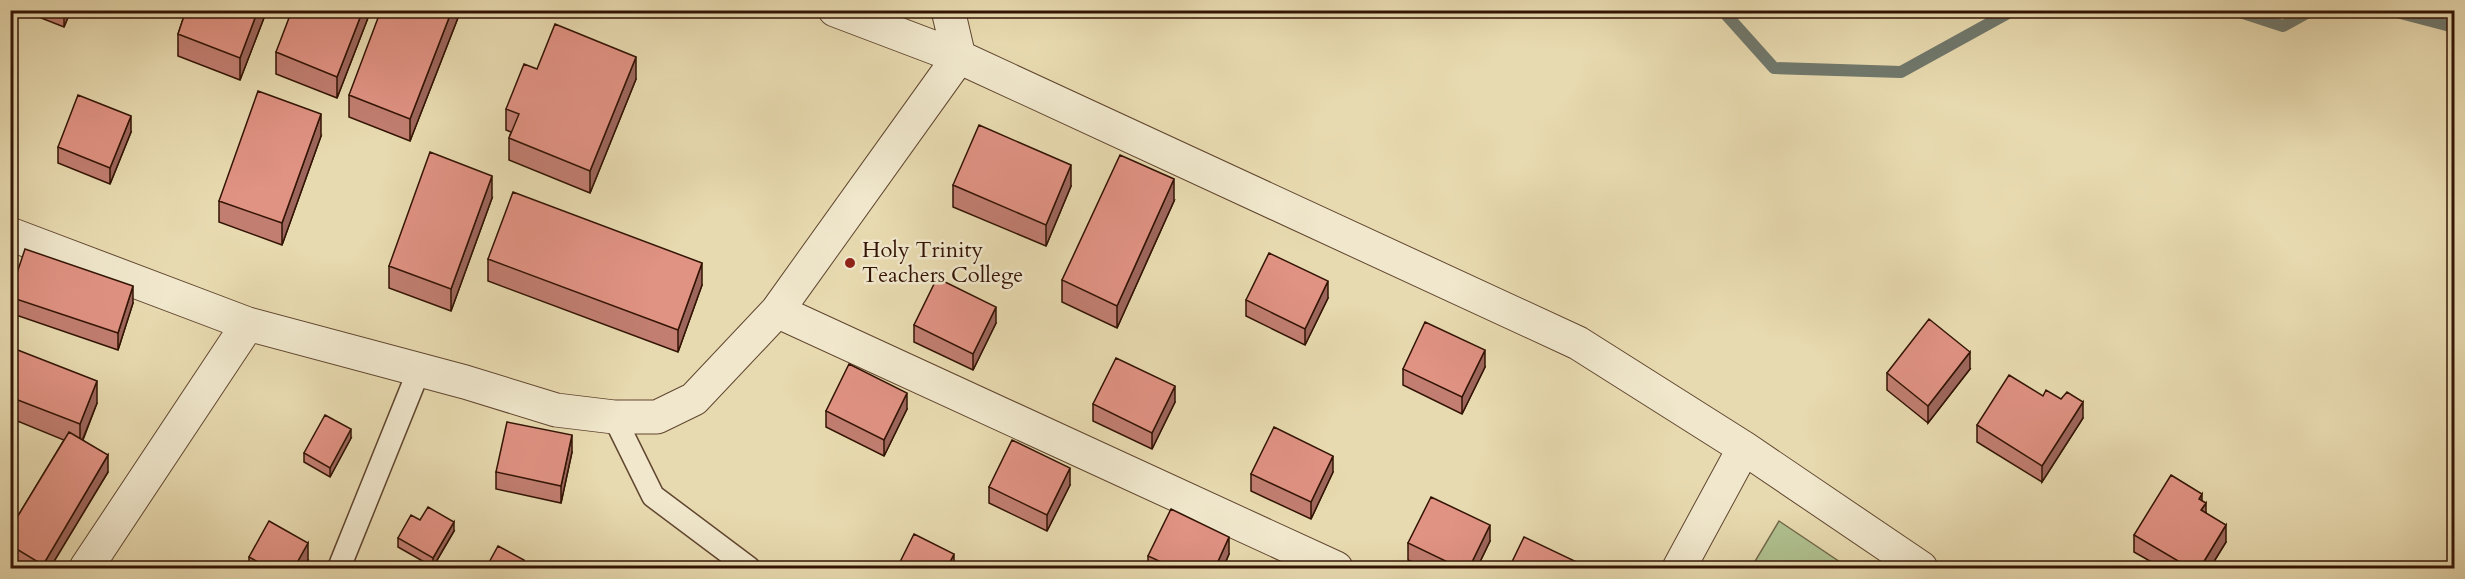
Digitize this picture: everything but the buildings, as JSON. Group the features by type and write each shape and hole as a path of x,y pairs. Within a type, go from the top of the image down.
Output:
{"street":[{"path":"835,10 959,57 1578,343 1744,448 1921,568"},
{"path":"10,234 248,324 556,410 614,417 657,417 694,399 777,311 959,57 948,10"},
{"path":"777,311 1336,568"},
{"path":"86,568 248,324"},
{"path":"1679,568 1744,448"}],"lane":[{"path":"339,568 419,370"},
{"path":"614,417 653,496 748,568"}],"green space":[{"path":"1779,521 1849,568 1751,568"}],"waterway":[{"path":"1722,10 1774,68 1901,72 2008,13 2008,10"},
{"path":"2234,10 2283,26 2312,10"},
{"path":"2389,10 2454,27"}],"place":[{"name":"Holy Trinity Teachers College","path":"850,263"}]}
